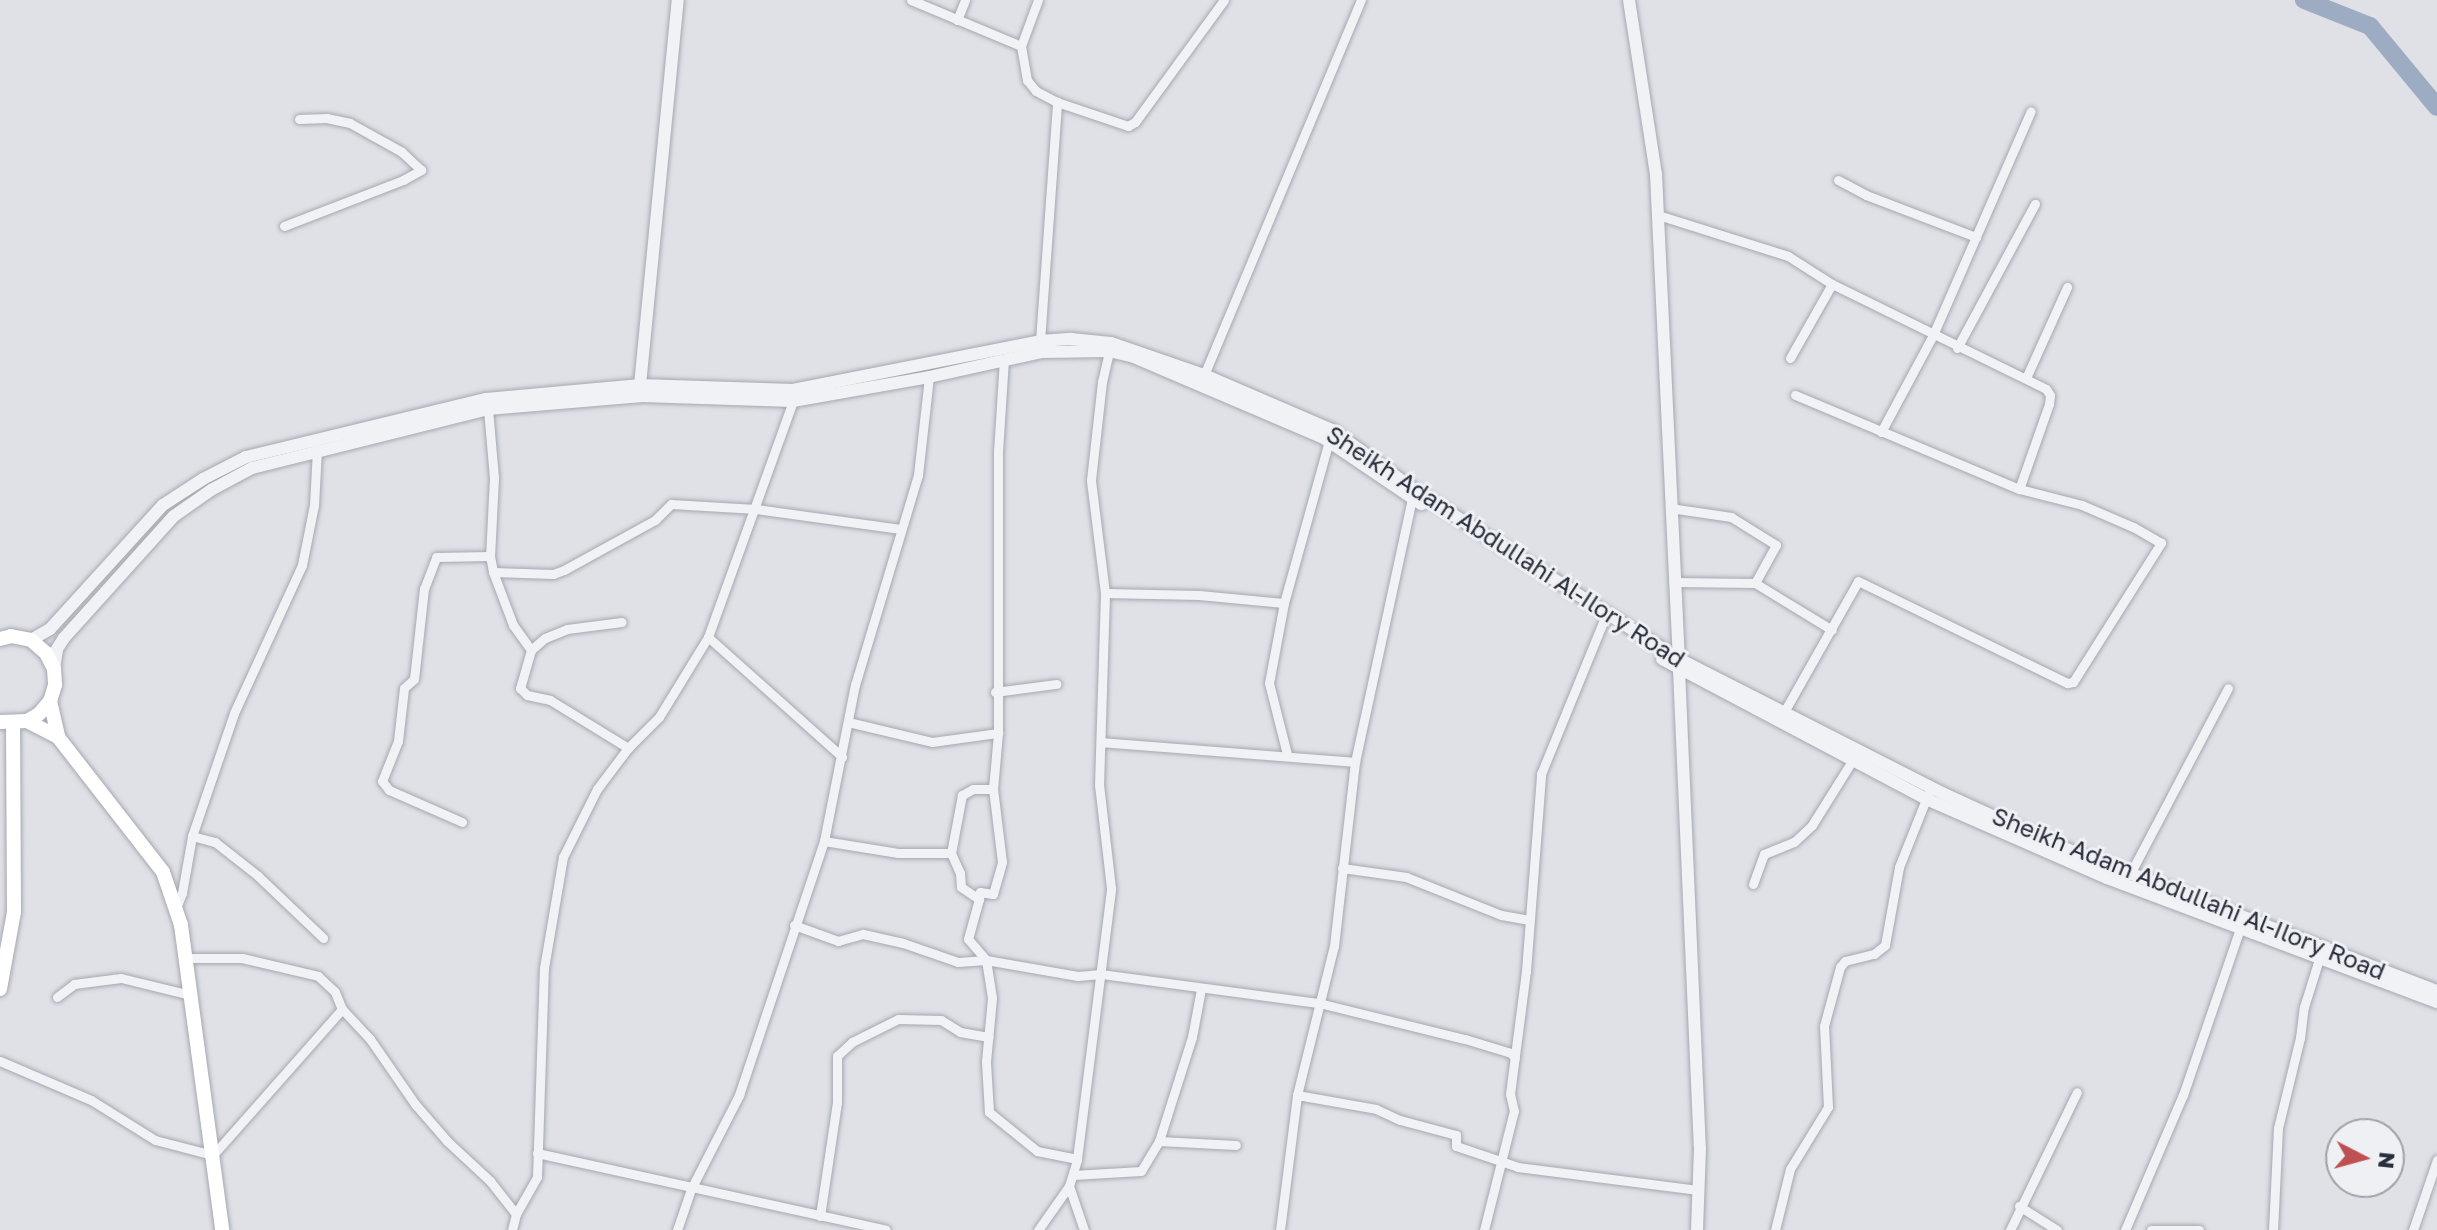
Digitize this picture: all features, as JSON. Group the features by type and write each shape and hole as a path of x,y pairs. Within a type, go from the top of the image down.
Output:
{"main road":[{"path":"0,639 11,636 31,640 46,653 54,669 55,685 50,701 39,714 14,722"},
{"path":"50,701 58,737 157,861 181,925 222,1230"},
{"path":"14,722 58,737"},
{"path":"0,989 14,912 14,722"}],"street":[{"path":"640,385 678,0"},
{"path":"911,0 1021,46"},
{"path":"957,20 965,0"},
{"path":"1038,0 1021,46 1027,80 1036,91 1057,102 1122,125 1135,122 1224,0"},
{"path":"1204,375 1361,0"},
{"path":"1629,0 1656,174 1700,1148 1697,1230"},
{"path":"1040,341 1057,102"},
{"path":"1881,432 1933,335 2031,111"},
{"path":"284,226 421,170 402,152 350,123 327,118 299,119"},
{"path":"1838,180 1866,195 1976,237"},
{"path":"1957,348 2035,204"},
{"path":"1658,215 1788,256 1832,284 1957,348 2026,378 2050,395 2019,489"},
{"path":"1790,358 1832,284"},
{"path":"2026,378 2067,287"},
{"name":"Sheikh Adam Abdullahi Al-Ilory Road","path":"31,640 50,629 163,505 203,479 246,457 317,449 488,409 642,396 793,401 1040,341 1071,339 1111,343 1204,375 1228,391 1329,441 1412,498 1453,520 1679,664 1784,712 1928,793 2107,878 2437,1002"},
{"path":"1038,1230 1069,1186 1077,1159 1111,888 1099,785 1105,593 1091,480 1102,382 1109,351"},
{"name":"Sheikh Adam Abdullahi Al-Ilory Road","path":"54,669 57,649 64,638 174,516 252,468 291,451 486,399 640,385 793,390 929,377 1042,352 1109,351 1228,391 1342,436 1453,520 1603,622 1852,761 2130,874 2437,991"},
{"path":"1004,359 998,451 995,692 998,733 993,789 1002,862 993,894 980,892 968,939 986,960 993,1004 986,1085 989,1112 1037,1151 1077,1159"},
{"path":"677,1230 691,1189 739,1095 824,841 869,634 918,475 929,377"},
{"path":"1784,712 1858,581 2067,683 2073,682 2161,543 2082,505 2019,489 1795,395"},
{"path":"512,1230 516,1214 534,1187 544,968 563,857 597,789 628,748 659,717 708,637 793,401"},
{"path":"488,409 494,478 490,556 513,625 531,650"},
{"path":"1287,754 1269,683 1284,603 1329,441"},
{"path":"174,910 182,893 192,836 234,713 302,565 314,505 317,449"},
{"path":"1280,1230 1297,1095 1334,946 1355,762 1412,498"},
{"path":"493,572 553,574 564,570 655,520 671,504 756,509 901,529"},
{"path":"1670,508 1731,517 1776,545 1755,583"},
{"path":"462,822 389,790 382,781 398,741 404,688 414,679 424,589 436,557 490,556"},
{"path":"1673,582 1755,583 1832,630"},
{"path":"1105,593 1199,595 1284,603"},
{"path":"622,622 567,629 545,638 531,650 520,688 527,695 550,700 628,748"},
{"path":"1484,1230 1514,1111 1510,1094 1530,920 1541,774 1603,622"},
{"path":"708,637 842,757"},
{"path":"995,692 1056,684"},
{"path":"2130,874 2228,688"},
{"path":"848,722 932,742 998,733"},
{"path":"1101,742 1287,754 1355,762"},
{"path":"1753,884 1764,854 1794,842 1812,825 1852,761"},
{"path":"979,899 961,887 960,873 951,853 962,795 973,789 993,789"},
{"path":"1775,1230 1790,1169 1828,1107 1824,1026 1840,967 1845,961 1874,954 1885,945 1899,867 1928,793"},
{"path":"192,836 215,842 258,876 323,938"},
{"path":"824,841 898,853 951,853"},
{"path":"1342,868 1406,877 1501,915 1530,920"},
{"path":"794,925 838,941 863,934 958,962 986,960 1078,976 1101,974 1319,1003 1465,1039 1511,1053 1515,1058"},
{"path":"2125,1230 2183,1095 2241,926"},
{"path":"2273,1230 2278,1128 2300,1038 2304,1007 2320,956"},
{"path":"184,958 242,958 318,976 335,992 342,1009 370,1039 415,1104 447,1141 490,1181 516,1214"},
{"path":"57,997 74,984 121,978 190,995"},
{"path":"1073,1175 1141,1171 1159,1141 1192,1037 1201,989"},
{"path":"0,1061 91,1100 155,1140 213,1155 342,1009"},
{"path":"826,1230 837,1102 837,1056 852,1042 898,1019 941,1020 960,1032 989,1037"},
{"path":"2010,1230 2077,1092"},
{"path":"1297,1095 1376,1109 1400,1120 1456,1135 1456,1146 1503,1163 1698,1190"},
{"path":"1159,1141 1236,1145"},
{"path":"537,1153 886,1230"},
{"path":"2413,1230 2437,1160"},
{"path":"1069,1186 1084,1230"},
{"path":"2019,1206 2057,1230"},
{"path":"2151,1230 2199,1230"}],"waterway":[{"path":"2304,0 2370,26 2437,107"}]}
